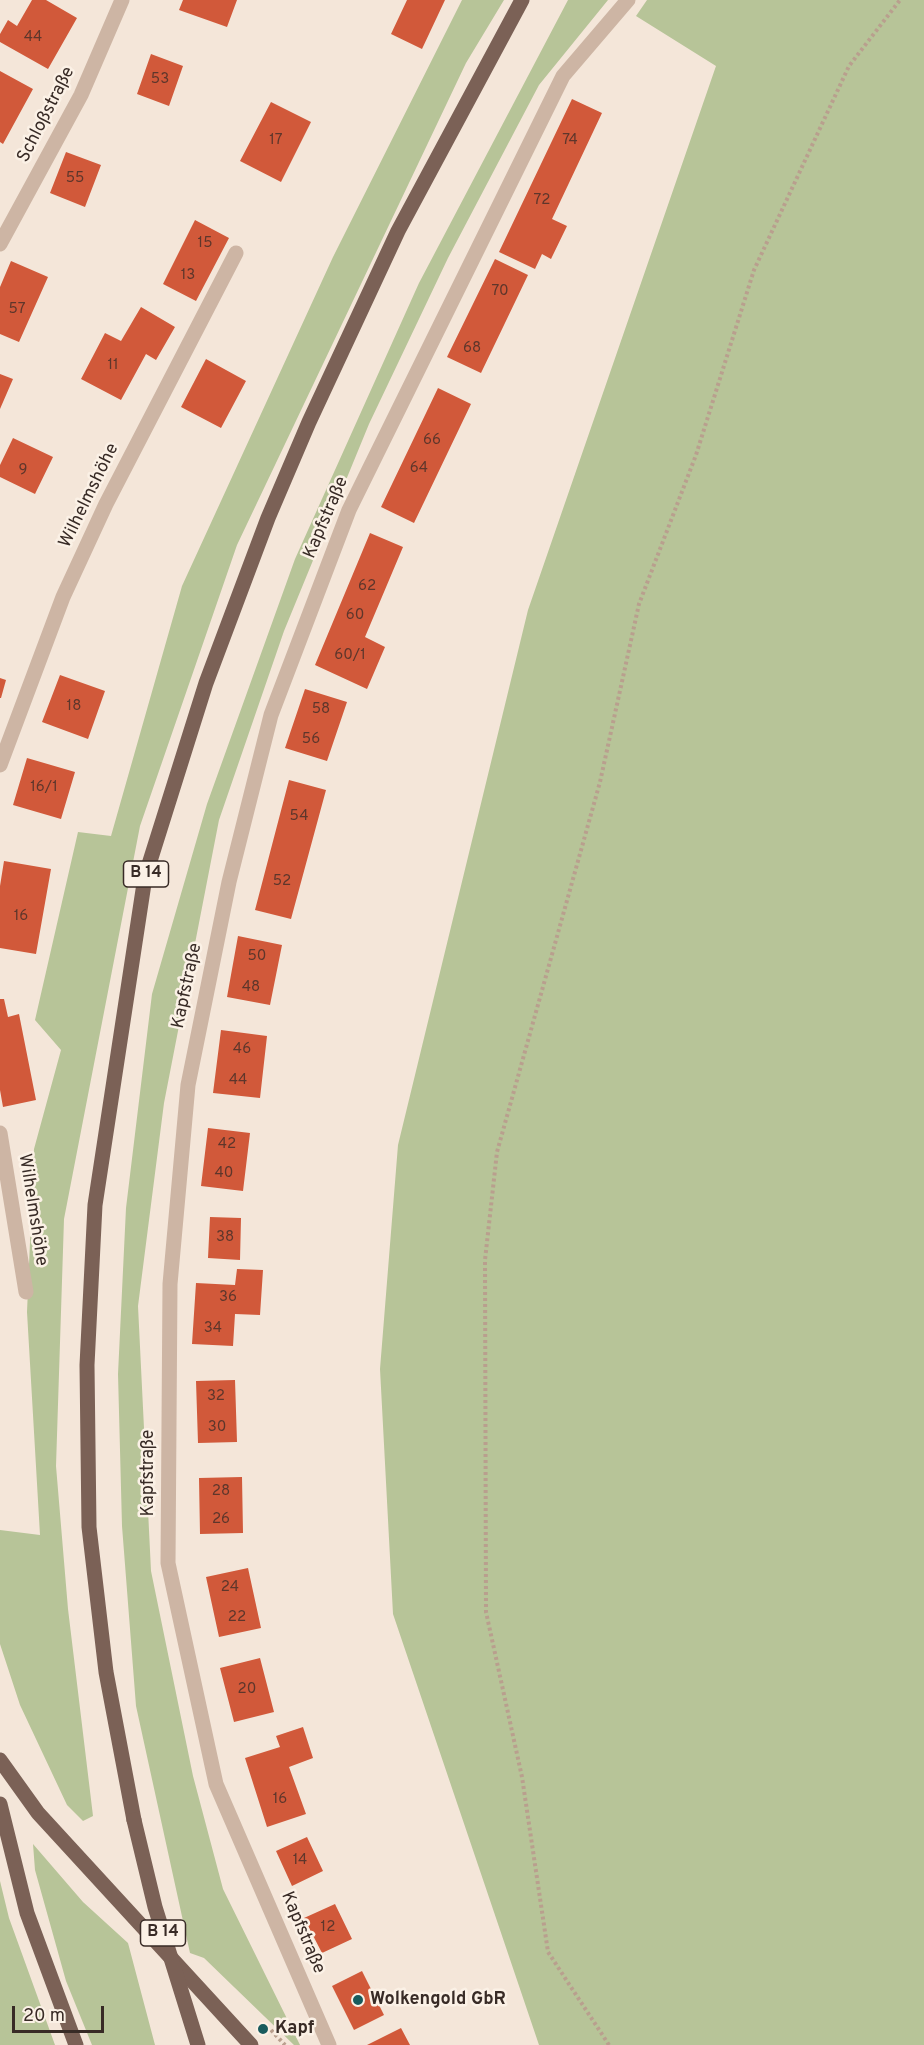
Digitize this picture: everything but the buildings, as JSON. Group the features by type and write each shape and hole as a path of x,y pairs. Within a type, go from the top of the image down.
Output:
{"main road":[{"name":"B 14","path":"198,2045 155,1907 134,1820 106,1672 89,1527 87,1365 95,1205 145,877 206,683 268,518 309,422 398,231 522,0"},
{"path":"0,1760 38,1814 251,2045"},
{"path":"0,1804 27,1913 76,2045"}],"street":[{"name":"Schloßstraße","path":"0,244 81,95 122,0"},
{"name":"Kapfstraße","path":"329,2045 216,1784 168,1563 170,1284 188,1085 229,882 271,715 349,510 563,76 628,0"},
{"name":"Wilhelmshöhe","path":"0,765 63,597 101,514 236,253"},
{"name":"Wilhelmshöhe","path":"0,1133 26,1292"}],"path":[{"path":"609,2045 548,1952 522,1778 486,1612 485,1260 497,1152 600,783 639,604 696,455 754,270 849,66 900,0"}],"green space":[{"path":"462,0 504,0 466,63 237,545 140,826 64,1219 56,1466 68,1609 93,1816 83,1821 67,1805 20,1705 0,1644 0,1530 40,1535 27,1312 34,1149 61,1050 35,1020 78,832 111,836 182,586 333,257"},
{"path":"568,0 608,0 539,85 448,258 369,424 284,631 219,820 164,1103 138,1306 151,1571 193,1776 223,1889 300,2045 294,2045 204,1958 190,1953 136,1706 122,1526 118,1374 126,1208 152,994 207,804 295,559 419,283"},
{"path":"647,0 924,0 924,2045 539,2045 393,1614 380,1369 398,1145 528,610 716,66 636,16"},
{"path":"33,1844 83,1902 128,1943 155,2045 92,2045 66,1981 35,1870"},
{"path":"0,1881 9,1918 55,2045 0,2045"}],"place":[{"name":"Wolkengold GbR","path":"358,2000"},
{"name":"Kapf","path":"263,2029"}]}
